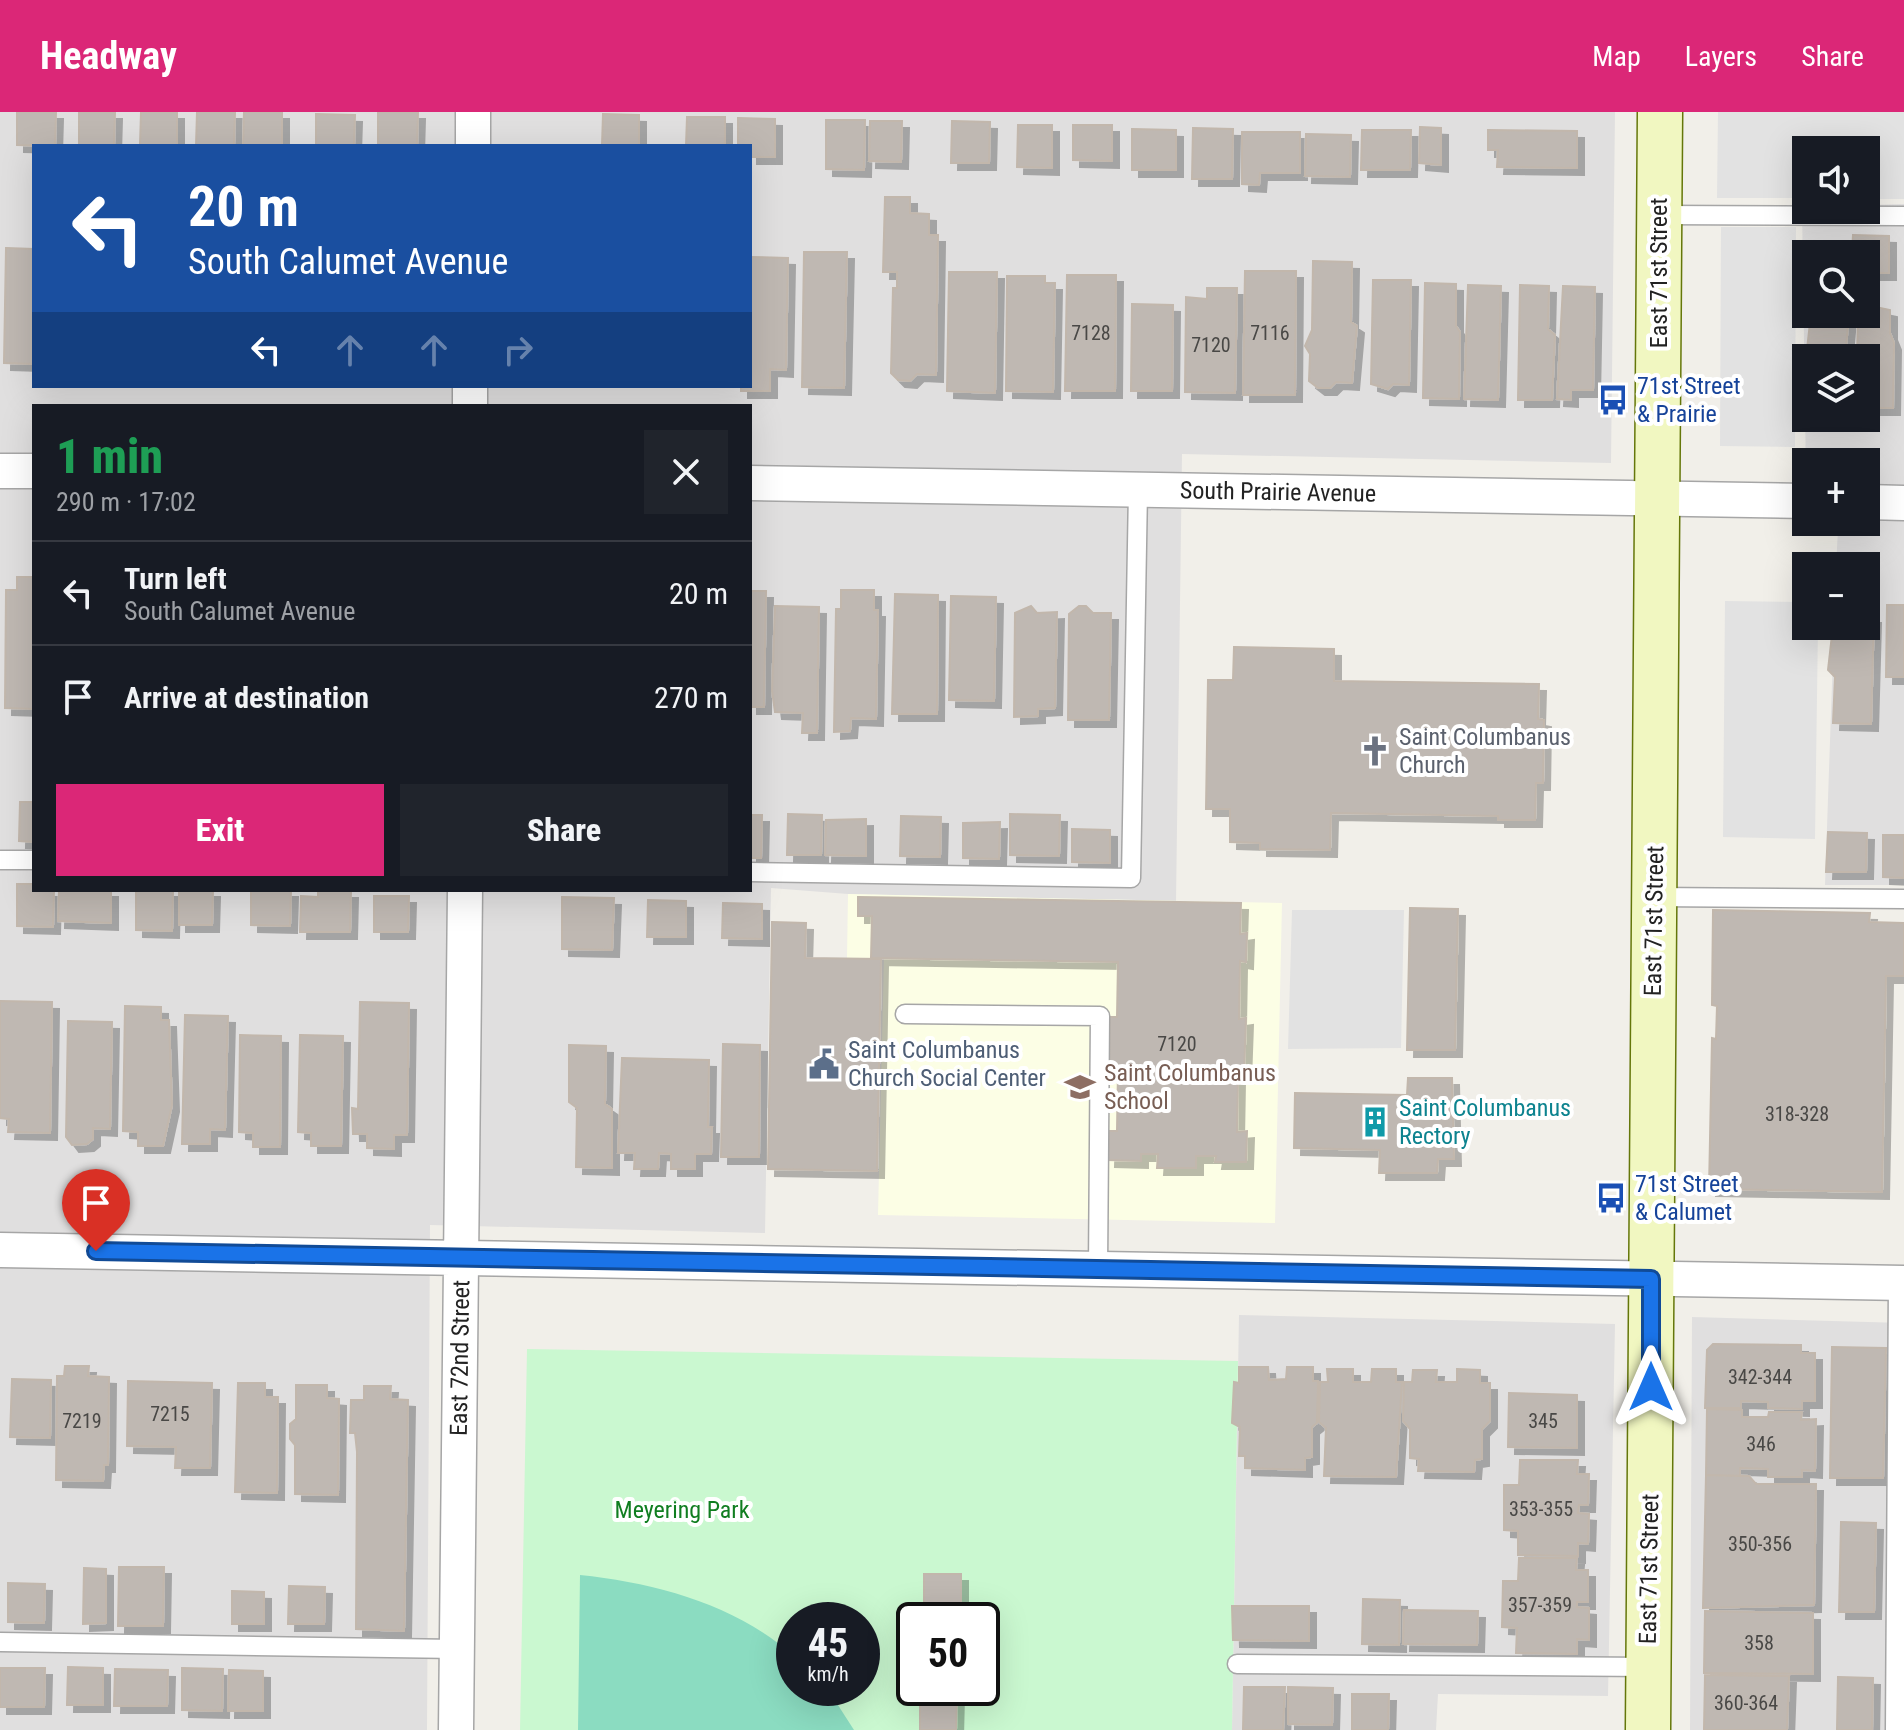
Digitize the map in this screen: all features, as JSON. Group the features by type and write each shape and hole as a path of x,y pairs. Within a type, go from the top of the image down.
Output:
{"main road":[{"name":"East 71st Street","path":"1648,1730 1660,112"}],"street":[{"path":"473,112 473,144"},
{"path":"0,471 32,471"},
{"name":"South Prairie Avenue","path":"752,483 1792,501"},
{"path":"1880,502 1904,503"},
{"name":"East 72nd Street","path":"456,1730 465,892"},
{"path":"0,1250 1901,1283"}],"lane":[{"path":"1659,215 1904,216"},
{"path":"752,872 1131,878 1138,490"},
{"path":"0,860 32,860"},
{"path":"1654,897 1904,899"},
{"path":"905,1014 1100,1016 1098,1269"},
{"path":"1895,1730 1900,1582 1901,1283"},
{"path":"0,1642 457,1649"},
{"path":"1237,1664 1648,1667"}],"shaded area":[{"path":"0,112 1615,112 1611,463 1182,454 1176,902 848,894 771,888 765,1233 430,1225 427,1730 0,1730"},
{"path":"1718,112 1904,112 1904,199 1880,199 1880,136 1792,136 1792,198 1717,198"},
{"path":"1904,204 1904,885 1825,885 1834,640 1880,640 1880,552 1837,552 1838,536 1880,536 1880,448 1806,448 1805,432 1880,432 1880,344 1804,344 1804,328 1880,328 1880,240 1802,240 1802,224 1880,224 1880,205"},
{"path":"1721,227 1796,227 1796,240 1792,240 1792,328 1796,328 1795,344 1792,344 1792,432 1795,432 1795,447 1720,446"},
{"path":"1725,601 1792,602 1792,640 1818,640 1815,839 1723,837"},
{"name":"Saint Columbanus School","path":"848,894 1282,903 1275,1223 878,1215 884,959 847,958"},
{"path":"1292,910 1404,910 1401,1048 1288,1049"},
{"path":"1239,1315 1615,1324 1608,1696 1438,1694 1436,1730 1232,1730"},
{"path":"1692,1317 1904,1323 1904,1730 1690,1730"}],"green space":[{"name":"Meyering Park","path":"527,1349 1238,1361 1232,1730 520,1730"},
{"path":"580,1575 666,1590 746,1623 776,1642 776,1706 839,1706 854,1730 578,1730"}],"building":[{"path":"17,112 56,112 55,144 17,145"},
{"path":"79,112 115,112 114,144 79,144"},
{"path":"141,112 177,112 177,144 140,144"},
{"path":"197,112 235,112 234,144 196,144"},
{"path":"244,112 282,112 282,144 243,144"},
{"path":"378,112 418,112 417,144 378,144"},
{"path":"316,114 355,115 354,144 316,144"},
{"path":"603,114 639,115 639,144 602,144"},
{"path":"687,117 725,117 725,144 686,144"},
{"path":"738,118 775,119 775,157 752,157 752,144 738,144"},
{"path":"826,120 865,120 864,170 826,169"},
{"path":"870,121 902,121 901,162 869,161"},
{"path":"952,121 990,122 989,163 951,163"},
{"path":"1018,125 1052,125 1052,168 1017,167"},
{"path":"1073,125 1112,125 1112,161 1073,160"},
{"path":"1420,127 1441,128 1441,165 1419,163"},
{"path":"1193,128 1233,129 1232,179 1192,179"},
{"path":"1132,129 1176,130 1176,170 1132,170"},
{"path":"1362,130 1411,130 1410,170 1361,170"},
{"path":"1488,130 1577,131 1577,168 1497,167 1498,150 1488,150"},
{"path":"1242,132 1300,132 1300,173 1260,173 1259,185 1242,184"},
{"path":"1306,134 1351,135 1350,177 1305,176"},
{"path":"885,197 910,197 910,213 929,214 929,235 938,235 936,375 917,374 910,381 898,380 891,373 893,288 897,288 897,272 883,272"},
{"path":"1853,235 1889,236 1889,273 1880,273 1880,240 1853,240"},
{"path":"6,248 32,249 32,364 4,363"},
{"path":"804,252 847,252 844,388 802,387"},
{"path":"752,257 788,258 786,370 770,369 770,391 741,391 741,388 752,388"},
{"path":"1313,261 1352,262 1351,322 1357,326 1352,383 1336,382 1330,388 1318,388 1309,381 1310,354 1305,346 1312,330"},
{"path":"1245,271 1296,271 1295,395 1243,395"},
{"path":"949,272 997,272 995,393 947,391"},
{"path":"1067,275 1116,275 1115,391 1065,391"},
{"path":"1007,276 1045,276 1045,283 1055,283 1053,392 1006,391"},
{"path":"1373,280 1411,280 1409,385 1393,384 1388,389 1371,384"},
{"path":"1425,283 1456,284 1456,326 1460,332 1459,399 1423,398"},
{"path":"1468,285 1501,286 1498,400 1464,399"},
{"path":"1520,285 1549,286 1548,329 1555,335 1552,400 1518,400"},
{"path":"1563,286 1595,287 1593,390 1571,390 1571,400 1557,399"},
{"path":"1207,288 1237,288 1235,393 1185,392 1186,297 1207,299"},
{"path":"1132,304 1173,305 1172,391 1131,391"},
{"path":"1880,308 1890,310 1890,333 1894,343 1893,408 1880,408 1880,344 1857,344 1858,328 1880,328"},
{"path":"1809,328 1848,328 1846,344 1808,344"},
{"path":"17,577 32,577 32,709 5,708 6,590 17,590"},
{"path":"841,590 874,590 874,610 878,610 876,719 851,718 850,731 834,732 836,609 841,609"},
{"path":"752,591 766,591 764,707 752,707"},
{"path":"895,594 938,595 937,714 892,714"},
{"path":"951,596 996,597 994,701 949,700"},
{"path":"1887,605 1904,605 1904,677 1886,677"},
{"path":"775,606 819,607 817,733 802,733 803,713 775,712 772,691"},
{"path":"1031,606 1037,613 1057,612 1055,708 1038,709 1038,716 1014,717 1015,613"},
{"path":"1079,606 1086,606 1093,613 1111,613 1109,720 1068,720 1069,614"},
{"path":"1831,640 1873,640 1871,724 1833,723 1835,677 1828,670"},
{"name":"Saint Columbanus Church","path":"1234,647 1334,649 1334,681 1539,684 1538,719 1544,720 1543,783 1536,783 1535,820 1498,820 1498,816 1331,813 1330,850 1260,849 1260,843 1230,842 1230,809 1206,809 1208,680 1233,680"},
{"path":"20,802 32,802 32,842 19,841"},
{"path":"788,814 822,815 821,855 787,855"},
{"path":"1010,814 1060,815 1059,856 1010,855"},
{"path":"752,815 762,815 761,858 752,858"},
{"path":"901,816 941,817 940,857 900,856"},
{"path":"866,819 866,856 825,855 826,820"},
{"path":"1000,822 999,859 963,858 963,823"},
{"path":"1072,829 1110,830 1110,863 1072,862"},
{"path":"1828,832 1867,833 1866,872 1826,872"},
{"path":"1883,835 1904,835 1904,878 1883,877"},
{"path":"17,884 32,884 32,892 54,892 53,927 17,926"},
{"path":"59,892 111,892 111,923 58,921"},
{"path":"136,892 173,892 172,931 136,930"},
{"path":"179,892 213,892 212,925 179,925"},
{"path":"251,892 291,892 290,926 251,925"},
{"path":"318,892 351,892 350,932 300,932 301,896 318,897"},
{"path":"374,896 409,896 408,932 374,932"},
{"path":"562,897 614,898 612,950 562,949"},
{"path":"858,897 1241,903 1240,934 1247,933 1246,962 1240,961 1239,1019 1246,1018 1244,1074 1238,1075 1237,1132 1247,1131 1246,1162 1215,1162 1216,1156 1196,1156 1196,1168 1157,1168 1158,1154 1141,1154 1141,1161 1108,1160 1109,1131 1117,1131 1118,1070 1109,1069 1110,1017 1117,1017 1118,962 871,958 872,916 858,916"},
{"path":"648,900 686,901 686,937 647,937"},
{"path":"723,903 762,904 762,939 722,938"},
{"path":"1410,908 1458,909 1455,1050 1407,1050"},
{"path":"1713,910 1870,913 1869,922 1904,923 1904,976 1886,976 1882,1192 1709,1189 1712,1038 1716,1039 1717,1006 1712,1005"},
{"name":"Saint Columbanus Church Social Center","path":"772,922 806,923 805,958 881,959 877,1171 768,1169"},
{"path":"0,1001 52,1002 50,1133 8,1132 9,1119 0,1118"},
{"path":"360,1002 409,1003 407,1135 394,1135 394,1149 367,1148 367,1134 353,1134 352,1108 358,1109"},
{"path":"125,1006 161,1007 161,1020 169,1020 172,1105 163,1146 138,1146 138,1132 123,1131"},
{"path":"185,1015 228,1016 225,1130 210,1129 210,1144 182,1144"},
{"path":"68,1021 112,1022 110,1129 93,1128 93,1139 87,1144 72,1145 66,1137"},
{"path":"240,1035 281,1036 280,1147 253,1147 253,1133 239,1132"},
{"path":"300,1035 343,1036 341,1146 311,1146 311,1133 298,1132"},
{"path":"723,1044 760,1045 759,1157 721,1157"},
{"path":"569,1045 606,1046 605,1104 612,1109 612,1168 576,1167 577,1108 569,1102"},
{"path":"622,1058 709,1060 708,1127 712,1127 711,1154 695,1154 695,1169 671,1169 671,1154 659,1153 658,1169 634,1169 635,1153 618,1153"},
{"name":"Saint Columbanus Rectory","path":"1408,1078 1452,1078 1454,1159 1438,1159 1437,1173 1379,1173 1380,1150 1294,1148 1295,1093 1407,1095"},
{"path":"1713,1344 1801,1345 1801,1353 1815,1353 1815,1401 1802,1401 1802,1409 1768,1408 1768,1402 1741,1401 1741,1408 1705,1408 1707,1350"},
{"path":"1832,1347 1886,1348 1883,1478 1830,1478"},
{"path":"65,1366 89,1366 88,1376 109,1377 108,1465 104,1465 103,1481 56,1480 57,1376 64,1376"},
{"path":"1239,1367 1268,1367 1269,1380 1286,1379 1287,1367 1313,1367 1313,1381 1318,1381 1317,1423 1312,1427 1312,1457 1305,1458 1305,1470 1245,1468 1245,1456 1239,1456 1240,1427 1232,1423 1234,1382 1239,1383"},
{"path":"1327,1369 1353,1369 1353,1382 1371,1382 1372,1369 1396,1369 1396,1382 1402,1382 1396,1477 1324,1476 1326,1428 1319,1422 1320,1382 1328,1382"},
{"path":"1457,1369 1480,1370 1480,1383 1490,1383 1490,1421 1482,1429 1482,1459 1475,1460 1474,1472 1418,1471 1419,1459 1410,1458 1410,1429 1403,1421 1404,1382 1412,1382 1413,1370 1437,1370 1436,1382 1457,1382"},
{"path":"12,1379 51,1380 50,1438 10,1437"},
{"path":"128,1381 212,1383 210,1468 175,1468 176,1447 127,1446"},
{"path":"238,1383 265,1383 265,1397 278,1397 277,1493 235,1492"},
{"path":"296,1385 327,1385 327,1398 339,1399 338,1495 295,1494 295,1445 290,1439 290,1424 296,1419"},
{"path":"364,1386 391,1386 390,1399 408,1400 404,1631 356,1629 357,1452 355,1433 350,1433 351,1400 364,1400"},
{"path":"1509,1393 1577,1395 1577,1448 1508,1447"},
{"path":"1707,1409 1742,1410 1742,1417 1768,1417 1769,1412 1802,1412 1801,1420 1816,1419 1815,1471 1802,1470 1802,1477 1768,1477 1768,1469 1740,1468 1740,1476 1706,1475"},
{"path":"1520,1460 1578,1460 1577,1474 1589,1474 1588,1505 1579,1505 1578,1513 1589,1514 1588,1544 1578,1543 1578,1556 1518,1555 1518,1531 1504,1530 1504,1485 1519,1485"},
{"path":"1706,1475 1749,1476 1756,1484 1816,1484 1814,1605 1703,1608"},
{"path":"1841,1522 1876,1523 1874,1612 1839,1612"},
{"path":"1519,1558 1577,1558 1576,1570 1588,1570 1588,1602 1577,1602 1577,1607 1589,1608 1589,1640 1577,1639 1577,1654 1516,1653 1517,1628 1502,1627 1503,1581 1518,1581"},
{"path":"119,1567 164,1567 163,1626 118,1626"},
{"path":"84,1568 106,1569 106,1623 83,1624"},
{"path":"924,1574 961,1574 961,1602 924,1602"},
{"path":"8,1583 45,1584 44,1623 8,1622"},
{"path":"289,1586 325,1587 324,1624 288,1624"},
{"path":"232,1591 264,1592 264,1624 232,1624"},
{"path":"1363,1599 1400,1600 1399,1645 1362,1644"},
{"path":"1232,1606 1309,1606 1309,1641 1233,1640"},
{"path":"1404,1610 1478,1611 1477,1645 1403,1644"},
{"path":"1705,1611 1813,1613 1813,1674 1704,1673"},
{"path":"68,1667 103,1668 103,1705 67,1705"},
{"path":"0,1668 45,1668 44,1707 0,1707"},
{"path":"182,1668 223,1669 222,1711 182,1710"},
{"path":"115,1669 168,1670 167,1706 114,1706"},
{"path":"229,1670 263,1671 263,1711 228,1711"},
{"path":"1705,1675 1789,1676 1787,1730 1704,1730"},
{"path":"1838,1677 1873,1678 1872,1730 1837,1730"},
{"path":"1244,1687 1285,1687 1283,1730 1243,1730"},
{"path":"1288,1687 1333,1688 1332,1725 1288,1724"},
{"path":"1352,1694 1389,1694 1388,1730 1352,1730"},
{"path":"920,1706 957,1706 956,1730 920,1730"}],"place":[{"name":"71st Street & Prairie","path":"1613,400"},
{"name":"Saint Columbanus Church","path":"1375,751"},
{"name":"Saint Columbanus Church Social Center","path":"824,1064"},
{"name":"Saint Columbanus School","path":"1080,1087"},
{"name":"Saint Columbanus Rectory","path":"1375,1122"},
{"name":"71st Street & Calumet","path":"1611,1198"}],"route":[{"path":"96,1251 1651,1279 1651,1387"}]}
